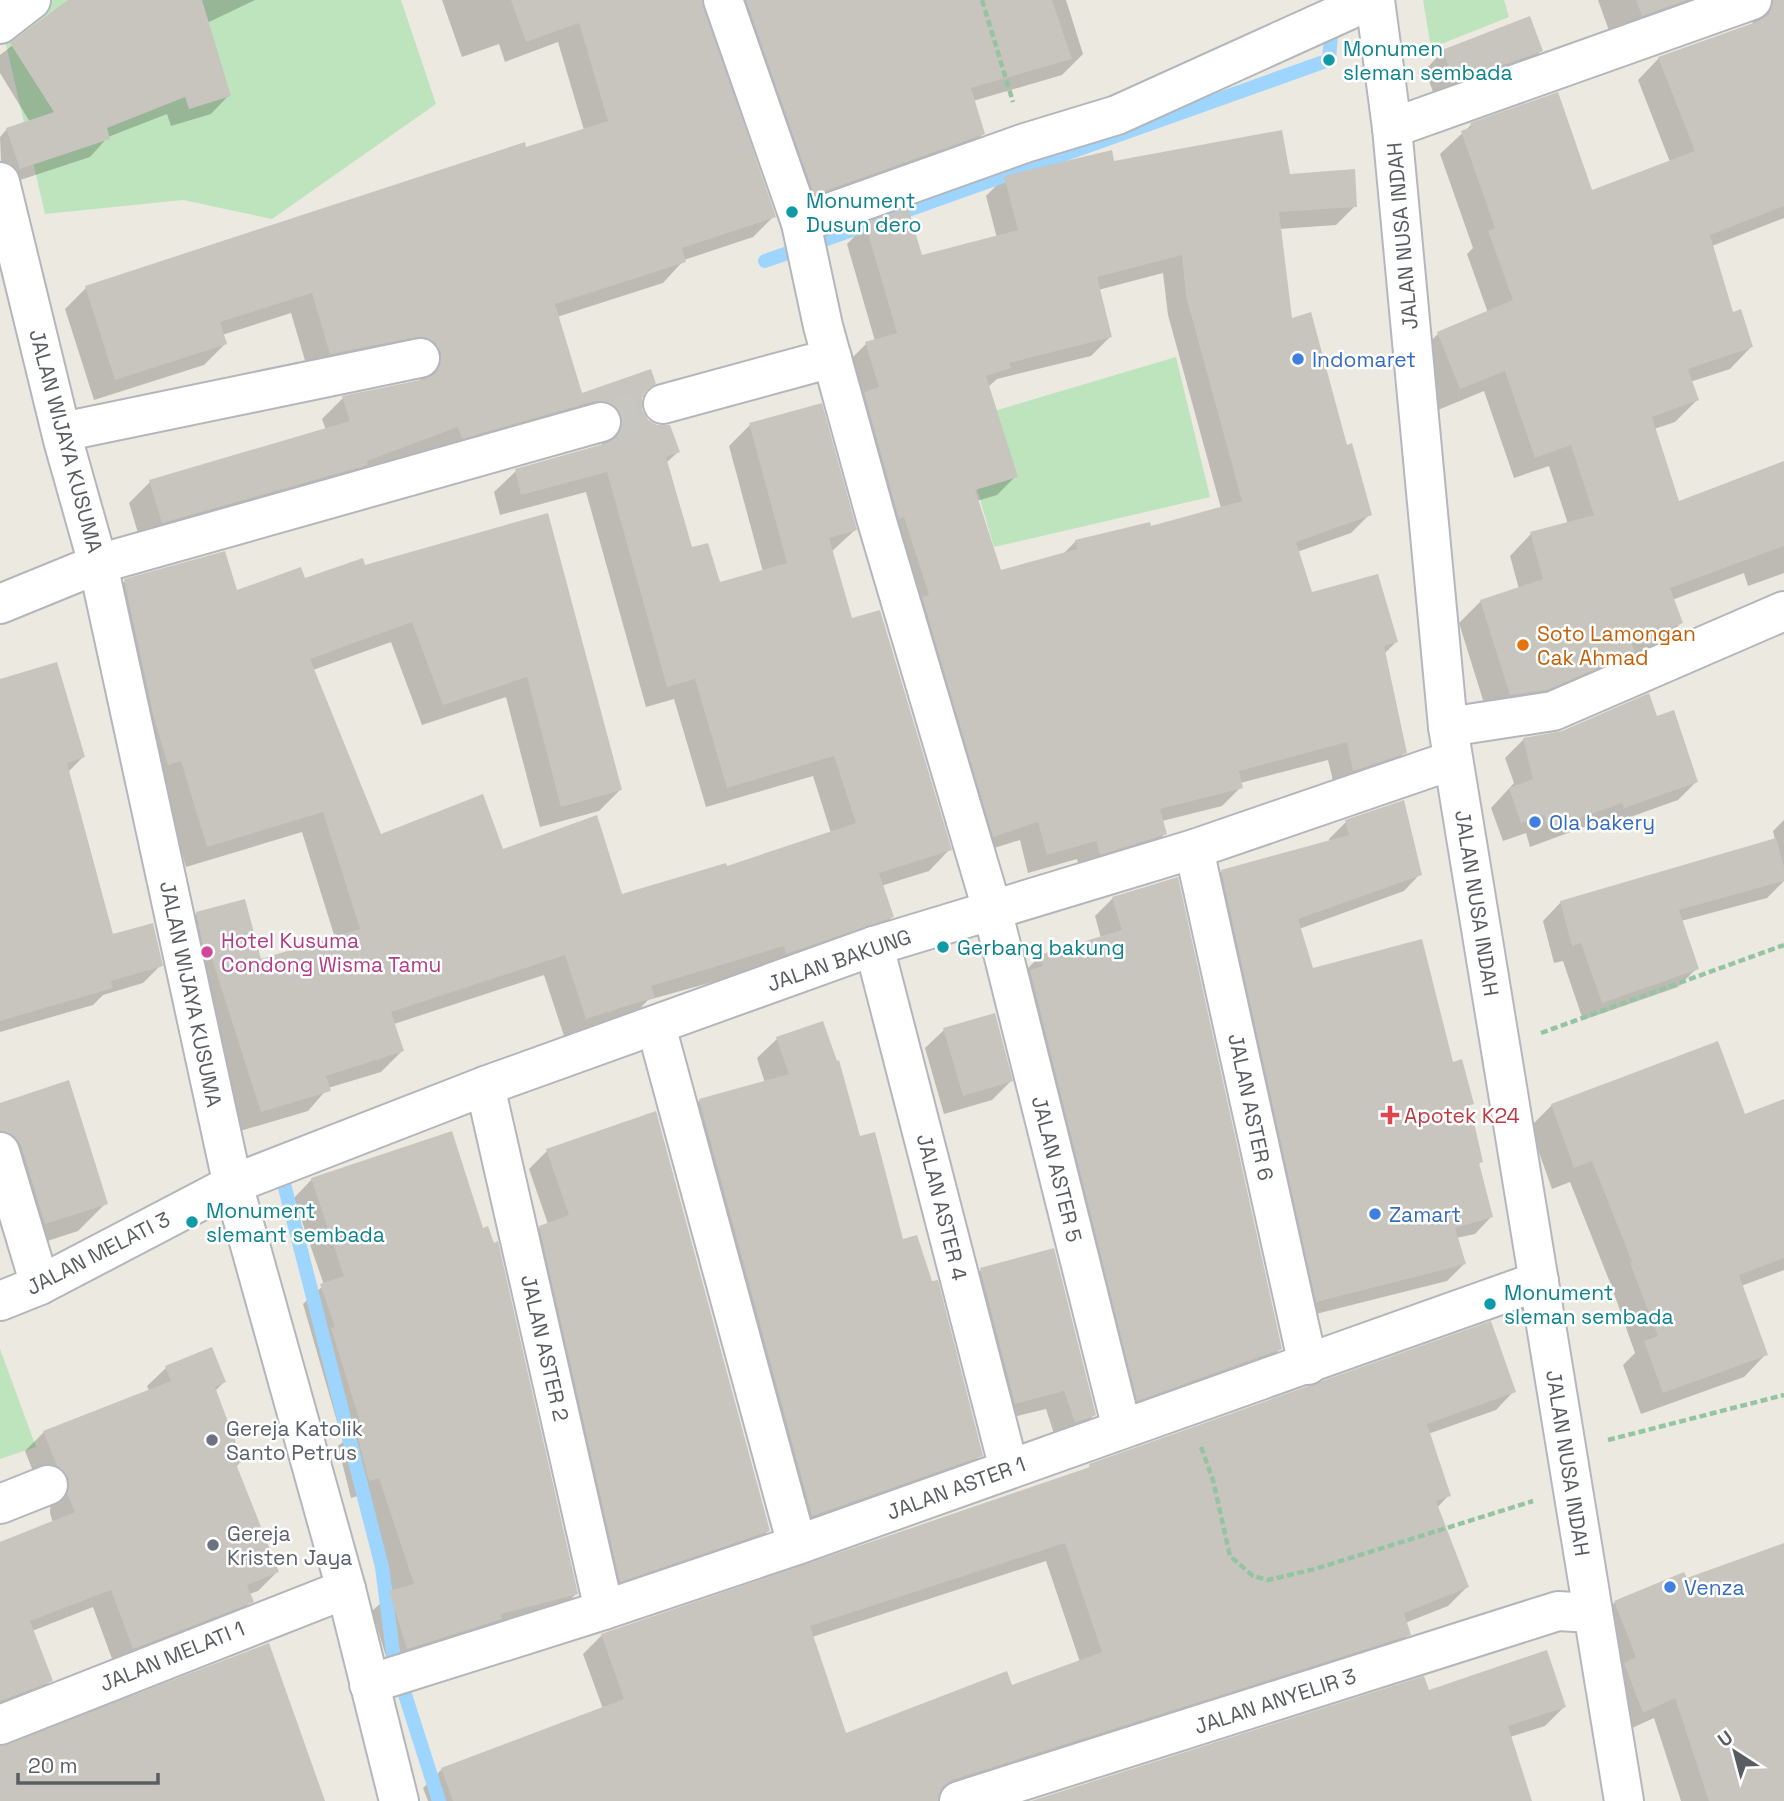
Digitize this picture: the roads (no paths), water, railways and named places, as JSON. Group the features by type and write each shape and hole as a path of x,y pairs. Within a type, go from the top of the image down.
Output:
{"street":[{"path":"0,24 31,0"},
{"name":"JALAN ASTER 5","path":"723,0 801,223 832,358 992,909 1122,1429"},
{"path":"801,223 1025,143 1117,115 1373,0"},
{"name":"JALAN NUSA INDAH","path":"1373,0 1392,128 1450,744 1624,1801"},
{"path":"1392,128 1752,0"},
{"name":"JALAN WIJAYA KUSUMA","path":"0,182 98,564 233,1184 346,1589 386,1678 398,1801"},
{"path":"62,432 420,358"},
{"path":"663,404 832,358"},
{"path":"0,604 98,564 601,422"},
{"name":"JALAN BAKUNG","path":"233,1184 485,1086 874,946 1195,849 1450,744 1553,711 1784,611"},
{"name":"JALAN ASTER 6","path":"1195,849 1308,1365"},
{"name":"JALAN ASTER 4","path":"874,946 1009,1469"},
{"path":"656,1026 797,1545"},
{"name":"JALAN ASTER 2","path":"485,1086 604,1610"},
{"path":"0,1152 40,1285"},
{"name":"JALAN MELATI 3","path":"0,1301 40,1285 233,1184"},
{"name":"JALAN ASTER 1","path":"386,1678 604,1610 797,1545 1539,1281"},
{"path":"0,1504 48,1485"},
{"name":"JALAN MELATI 1","path":"0,1725 346,1589"},
{"name":"JALAN ANYELIR 3","path":"978,1798 1558,1611 1592,1613"}],"waterway":[{"path":"765,261 1329,60 1332,23"},
{"path":"283,1180 382,1567 394,1660 439,1801"}],"tunnel":[{"path":"601,422 663,404"}],"place":[{"name":"Monumen sleman sembada","path":"1329,60"},
{"name":"Monument Dusun dero","path":"792,212"},
{"name":"Indomaret","path":"1298,359"},
{"name":"Soto Lamongan Cak Ahmad","path":"1523,645"},
{"name":"Ola bakery","path":"1535,822"},
{"name":"Gerbang bakung","path":"943,947"},
{"name":"Hotel Kusuma Condong Wisma Tamu","path":"207,952"},
{"name":"Apotek K24","path":"1390,1115"},
{"name":"Zamart","path":"1375,1214"},
{"name":"Monument slemant sembada","path":"192,1222"},
{"name":"Monument sleman sembada","path":"1490,1304"},
{"name":"Gereja Katolik Santo Petrus","path":"212,1440"},
{"name":"Gereja Kristen Jaya","path":"213,1545"},
{"name":"Venza","path":"1670,1587"}]}
